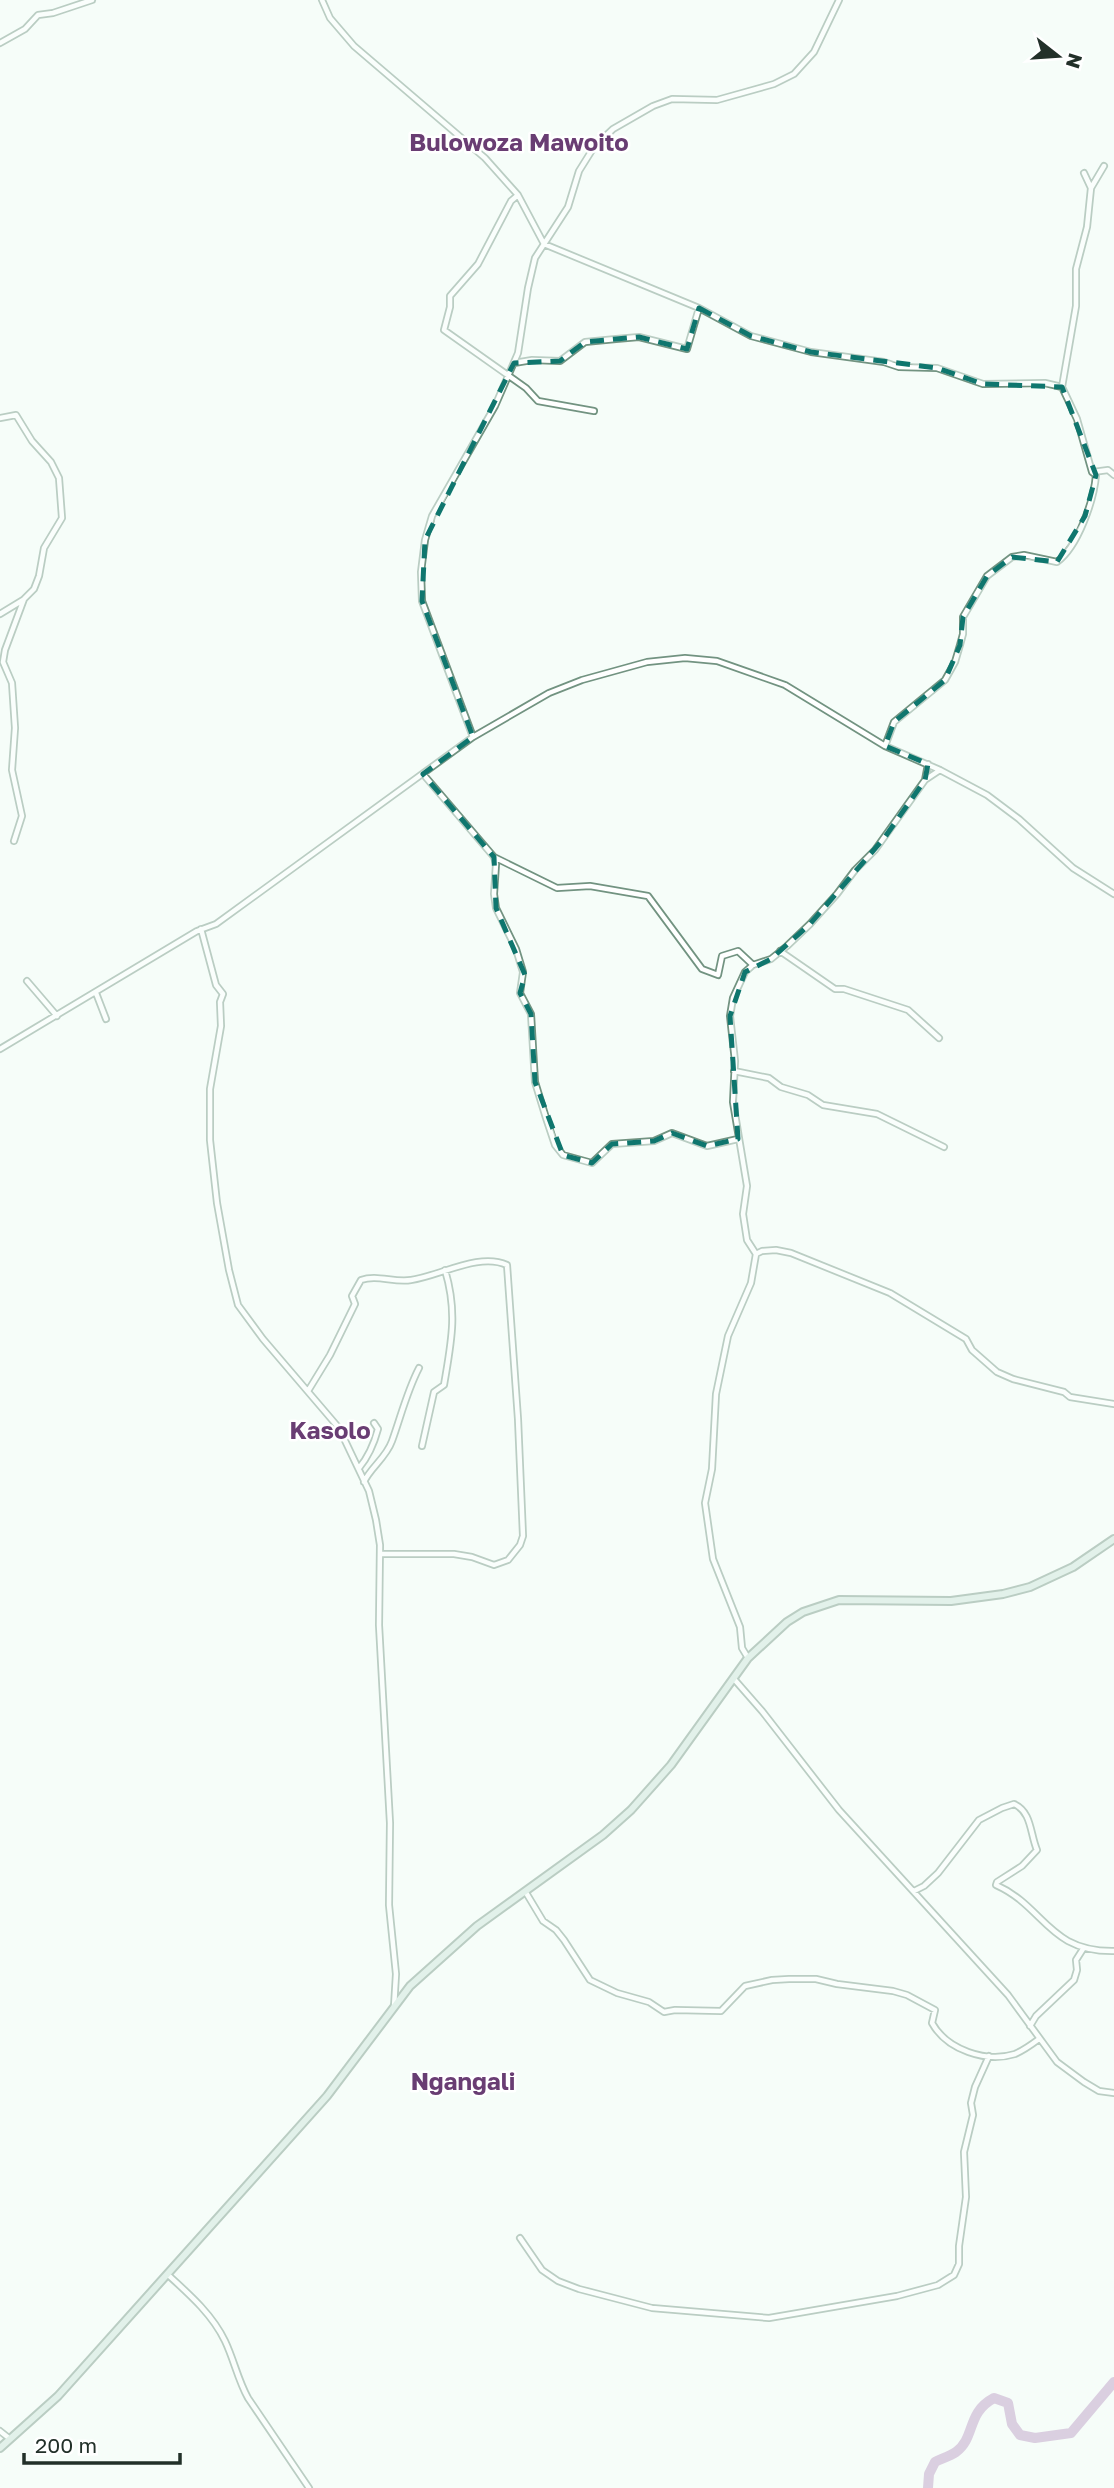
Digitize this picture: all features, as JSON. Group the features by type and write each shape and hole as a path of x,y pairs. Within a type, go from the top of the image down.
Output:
{"main road":[{"path":"0,2448 58,2396 327,2096 410,1986 477,1926 603,1835 631,1810 671,1765 748,1658 787,1622 819,1605 856,1599 951,1601 1003,1594 1030,1587 1073,1567 1114,1539"}],"street":[{"path":"0,43 25,29 38,15 92,0"},
{"path":"473,737 422,601 421,572 425,540 432,516 495,406 518,353 535,258 568,207 579,171 594,148 614,129 653,106 672,99 717,100 774,84 794,74 814,52 838,0"},
{"path":"322,1 330,18 354,46 485,158 518,195 544,244 699,308 751,336 811,352 884,362 899,367 937,368 983,383 1045,383 1062,387"},
{"path":"885,746 894,722 945,680 955,662 960,645 963,617 987,576 1012,557 1024,555 1057,562 1065,556 1090,505 1096,475 1092,472 1077,419 1062,387 1076,306 1076,269 1087,227 1091,188 1104,166"},
{"path":"1084,173 1091,188"},
{"path":"518,195 511,201 478,264 450,296 444,330 526,388 538,401 594,411"},
{"path":"514,363 532,360 560,361 584,342 639,337 687,349 699,308"},
{"path":"0,418 16,415 32,441 51,462 60,478 61,486 60,524 44,548 34,589 24,599 0,614"},
{"path":"1092,472 1108,470 1114,475"},
{"path":"14,841 22,816 12,770 15,728 12,683 3,662 24,599"},
{"path":"0,1049 201,929 216,923 473,737 549,694 582,680 647,663 685,658 717,662 785,685 885,746 940,770 1003,806 1073,868 1114,894"},
{"path":"925,780 928,764"},
{"path":"748,1658 742,1648 740,1627 713,1559 705,1503 712,1469 716,1394 728,1336 751,1283 756,1254 747,1240 743,1214 747,1186 733,1102 730,1016 733,998 745,972 753,965 771,959 810,924 855,870 876,850 925,780 940,770"},
{"path":"423,774 494,857 557,888 590,886 648,896 702,969 718,975 722,956 738,951 753,965"},
{"path":"494,857 496,908 516,949 523,972 520,993 531,1014 535,1082 555,1144 563,1155 592,1163 612,1144 654,1141 672,1133 707,1146 738,1139"},
{"path":"201,929 216,985 223,995 220,1002 221,1026 210,1090 210,1140 217,1203 238,1305 263,1339 339,1428 364,1482 376,1520 380,1553 379,1625 390,1823 389,1905 396,1974 394,2008"},
{"path":"780,951 835,989 844,989 908,1010 939,1038"},
{"path":"27,981 57,1016"},
{"path":"96,993 106,1019"},
{"path":"734,1071 769,1078 781,1087 808,1095 823,1105 877,1114 944,1147"},
{"path":"756,1254 776,1250 791,1253 855,1277 943,1323 966,1339 972,1350 997,1372 1013,1379 1065,1392 1070,1397 1114,1404"},
{"path":"308,1391 330,1355 355,1304 352,1296 361,1280 369,1277 410,1280 480,1262 500,1262 507,1265 518,1419 523,1536 520,1545 508,1560 494,1565 454,1554 380,1553"},
{"path":"422,1446 434,1392 444,1385 454,1327 452,1298 445,1270"},
{"path":"364,1482 381,1461 392,1441 411,1383 419,1368"},
{"path":"358,1469 366,1461 375,1440 378,1429 374,1423"},
{"path":"733,1678 780,1732 839,1810 1008,1995 1057,2062 1099,2091 1114,2093"},
{"path":"914,1891 924,1886 938,1872 979,1820 1014,1804 1022,1807 1026,1813 1037,1850 1022,1866 996,1885 1017,1897 1060,1937 1083,1948 1114,1951"},
{"path":"525,1891 543,1921 565,1940 590,1980 617,1993 649,2002 664,2012 722,2011 745,1986 772,1980 816,1979 907,1995 935,2010 932,2023 952,2046 989,2056 1013,2054 1039,2039"},
{"path":"1030,2026 1036,2016 1074,1980 1076,1960 1083,1948"},
{"path":"520,2238 541,2270 558,2281 652,2308 769,2318 897,2296 938,2285 954,2275 959,2264 966,2197 964,2152 973,2115 971,2103 989,2056"},
{"path":"167,2274 214,2322 225,2342 242,2387 309,2488"},
{"path":"0,2431 10,2440"}],"highlighted area":[{"path":"699,308 751,336 811,352 937,368 983,384 1062,387 1096,475 1085,516 1057,562 1012,557 987,576 963,617 960,645 945,680 894,722 885,746 928,764 925,780 885,837 810,924 771,959 745,972 730,1016 738,1139 707,1146 672,1133 654,1141 612,1144 592,1163 563,1155 535,1082 531,1014 520,993 525,975 496,908 494,857 423,774 473,737 422,601 425,540 514,363 560,361 585,342 639,337 687,349"}],"waterway":[{"path":"928,2488 929,2474 935,2462 962,2446 979,2411 994,2398 1008,2403 1012,2424 1020,2435 1035,2438 1071,2433 1114,2382"}],"district":[{"name":"Bulowoza Mawoito","path":"519,143"},
{"name":"Kasolo","path":"330,1431"},
{"name":"Ngangali","path":"463,2082"}]}
